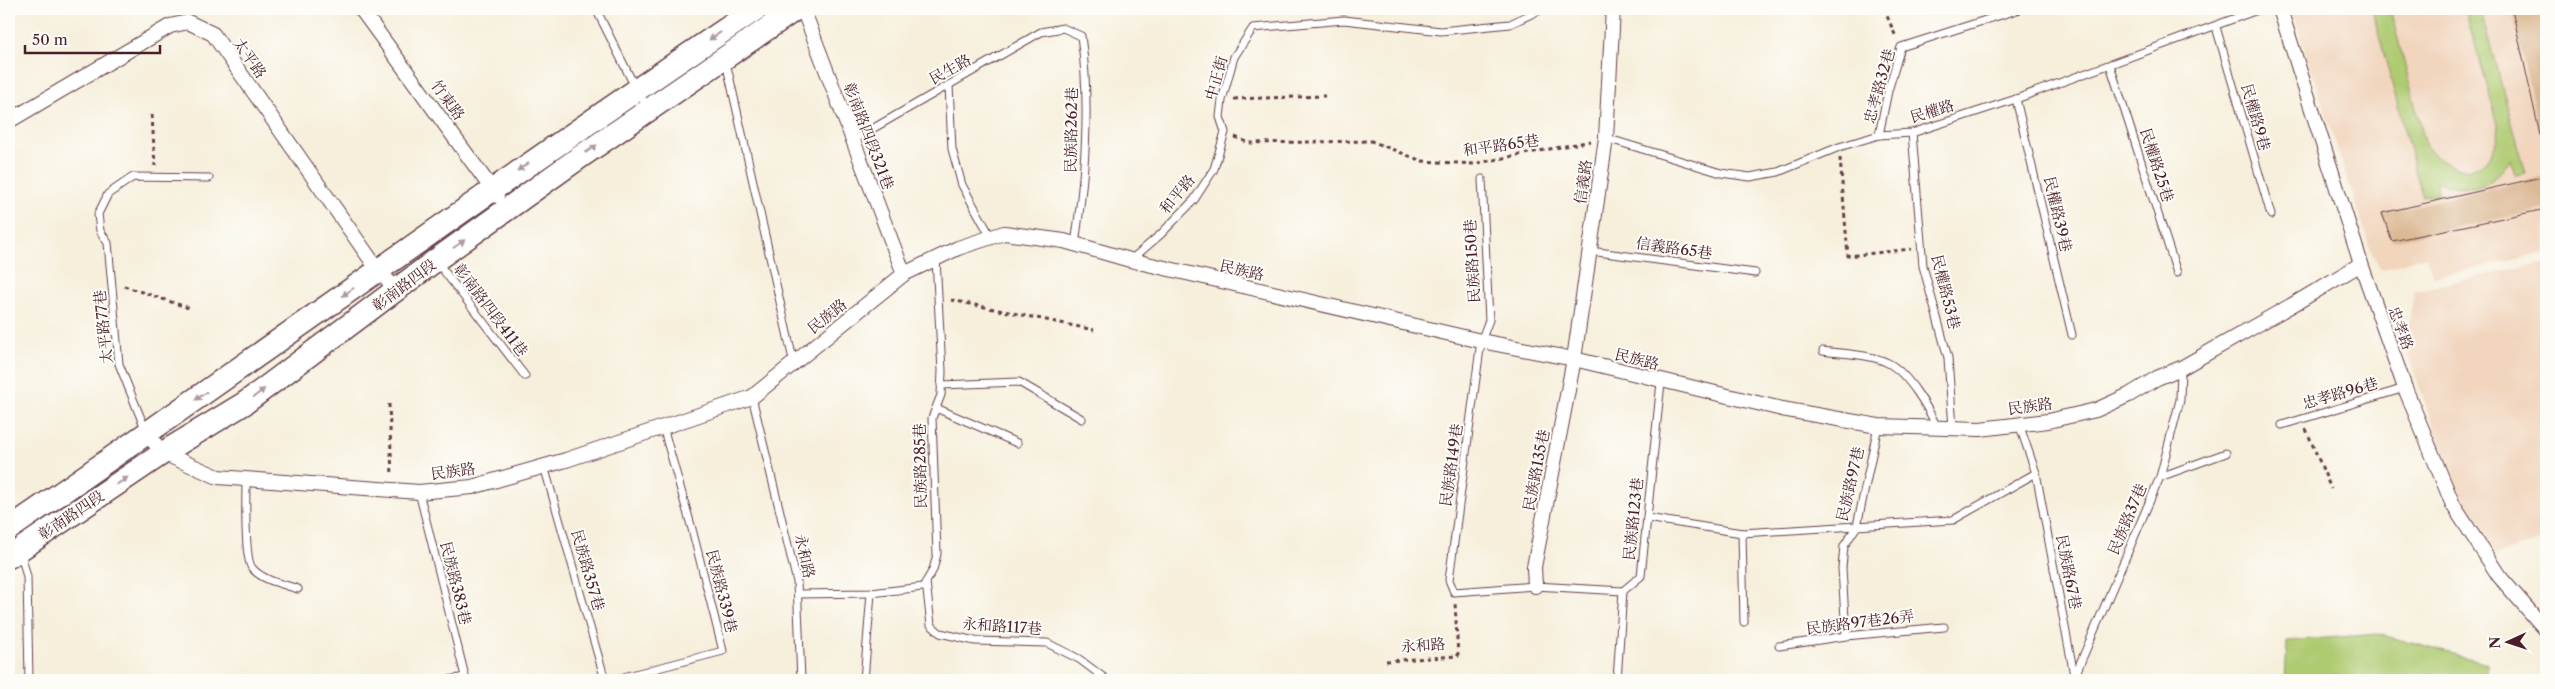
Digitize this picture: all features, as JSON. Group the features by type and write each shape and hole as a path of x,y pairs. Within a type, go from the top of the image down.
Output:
{"main road":[{"name":"彰南路四段","path":"9,529 147,434 492,188 756,9"},
{"name":"彰南路四段","path":"14,553 164,453 245,403 436,260 796,9"}],"street":[{"name":"竹東路","path":"361,9 507,211"},
{"name":"彰南路四段321巷","path":"803,9 904,274"},
{"name":"信義路","path":"1574,359 1606,138 1613,9"},
{"name":"忠孝路","path":"2280,9 2361,264 2405,388 2452,505 2499,576 2546,630"},
{"name":"太平路","path":"9,121 170,26 188,22 213,34 378,270 397,290"},
{"name":"民族路","path":"147,434 164,453 218,478 420,492 472,487 544,466 752,397 904,274 958,248 1004,233 1075,244 1130,260 1481,341 1574,359 1661,382 1782,409 1878,426 1980,429 2048,421 2096,410 2129,396 2157,378 2182,368 2361,264"},
{"name":"民族路135巷","path":"1535,586 1534,567 1574,359"}],"lane":[{"path":"596,9 636,89 649,110"},
{"name":"中正街","path":"1225,132 1220,117 1222,100 1234,57 1253,28 1344,20 1441,31 1510,24 1542,9"},
{"name":"忠孝路32巷","path":"1879,135 1888,91 1901,47 2020,9"},
{"name":"民權路","path":"1606,138 1720,173 1750,177 1778,172 1839,147 1879,135 1912,132 2016,99 2216,27 2260,9"},
{"name":"民權路9巷","path":"2216,27 2271,215"},
{"name":"民生路","path":"853,140 1041,32 1063,28"},
{"name":"民族路262巷","path":"1063,28 1081,36 1085,67 1084,185 1075,244"},
{"path":"725,58 794,364"},
{"name":"民權路25巷","path":"2110,65 2177,273"},
{"path":"949,85 952,149 962,185 991,237"},
{"name":"民權路39巷","path":"2016,99 2072,335"},
{"name":"和平路","path":"1130,260 1161,234 1194,200 1214,169 1225,132"},
{"name":"民權路53巷","path":"1912,132 1923,266 1948,358 1953,428"},
{"path":"155,176 209,178"},
{"name":"太平路77巷","path":"147,434 119,364 108,243 100,231 98,214 108,194 133,177 155,176"},
{"name":"民族路150巷","path":"1481,341 1489,320 1482,179"},
{"name":"信義路65巷","path":"1590,251 1755,273"},
{"name":"民族路285巷","path":"926,582 933,570 937,554 932,418 941,395 941,385 936,259"},
{"name":"彰南路四段411巷","path":"436,260 525,376"},
{"name":"民族路149巷","path":"1454,592 1449,580 1481,341"},
{"path":"1823,351 1889,364 1904,377 1924,404 1937,428"},
{"name":"民族路37巷","path":"2074,678 2160,477 2180,400 2182,368"},
{"path":"941,385 1019,382 1082,419"},
{"name":"民族路123巷","path":"1623,591 1641,576 1661,382"},
{"name":"忠孝路96巷","path":"2282,425 2405,388"},
{"name":"永和路","path":"752,397 797,582 798,594 871,593 923,587 926,582"},
{"path":"936,408 1017,443"},
{"name":"民族路67巷","path":"2019,424 2036,473 2074,678"},
{"name":"民族路97巷","path":"1846,636 1842,568 1844,546 1857,526 1878,426"},
{"name":"民族路339巷","path":"612,680 722,651 692,529 663,427"},
{"path":"2160,477 2226,453"},
{"name":"民族路357巷","path":"544,466 605,680"},
{"path":"1647,518 1742,533 1953,520 2036,473"},
{"path":"246,479 247,555 251,567 262,576 298,589"},
{"name":"民族路383巷","path":"420,492 466,678"},
{"path":"1742,533 1744,622"},
{"path":"14,553 27,577 29,680"},
{"name":"永和路117巷","path":"926,582 931,626 940,633 975,641 1047,643 1079,659 1107,680"},
{"path":"1454,592 1535,586 1623,591 1617,680"},
{"path":"864,680 871,593"},
{"path":"798,594 801,680"},
{"name":"民族路97巷26弄","path":"1779,646 1846,636 1944,627"},
{"path":"449,680 466,678"}],"path":[{"path":"1884,9 1901,47"},
{"path":"1222,100 1325,96"},
{"path":"152,115 155,176"},
{"name":"和平路65巷","path":"1225,132 1249,143 1370,141 1422,161 1473,164 1606,138"},
{"path":"1839,147 1848,256 1922,248"},
{"path":"113,282 192,309"},
{"path":"938,298 1094,330"},
{"path":"388,404 393,490"},
{"path":"2302,419 2331,489"},
{"name":"永和路","path":"1386,661 1458,656 1454,592"}],"shaded area":[{"path":"2291,9 2546,9 2546,253 2433,277 2426,256 2381,270 2372,253"},
{"path":"2546,262 2546,539 2495,555 2461,500 2405,348 2414,291"}],"green space":[{"path":"2372,9 2390,9 2426,146 2441,161 2469,170 2485,162 2497,140 2498,124 2465,9 2480,9 2526,173 2515,175 2511,159 2487,183 2471,188 2437,181 2438,194 2422,196"},
{"path":"2378,634 2487,663 2487,680 2285,680 2287,641"}],"building":[{"path":"2512,9 2543,9 2546,23 2546,135 2540,135"},
{"path":"2546,176 2546,209 2392,241 2382,213"}]}
